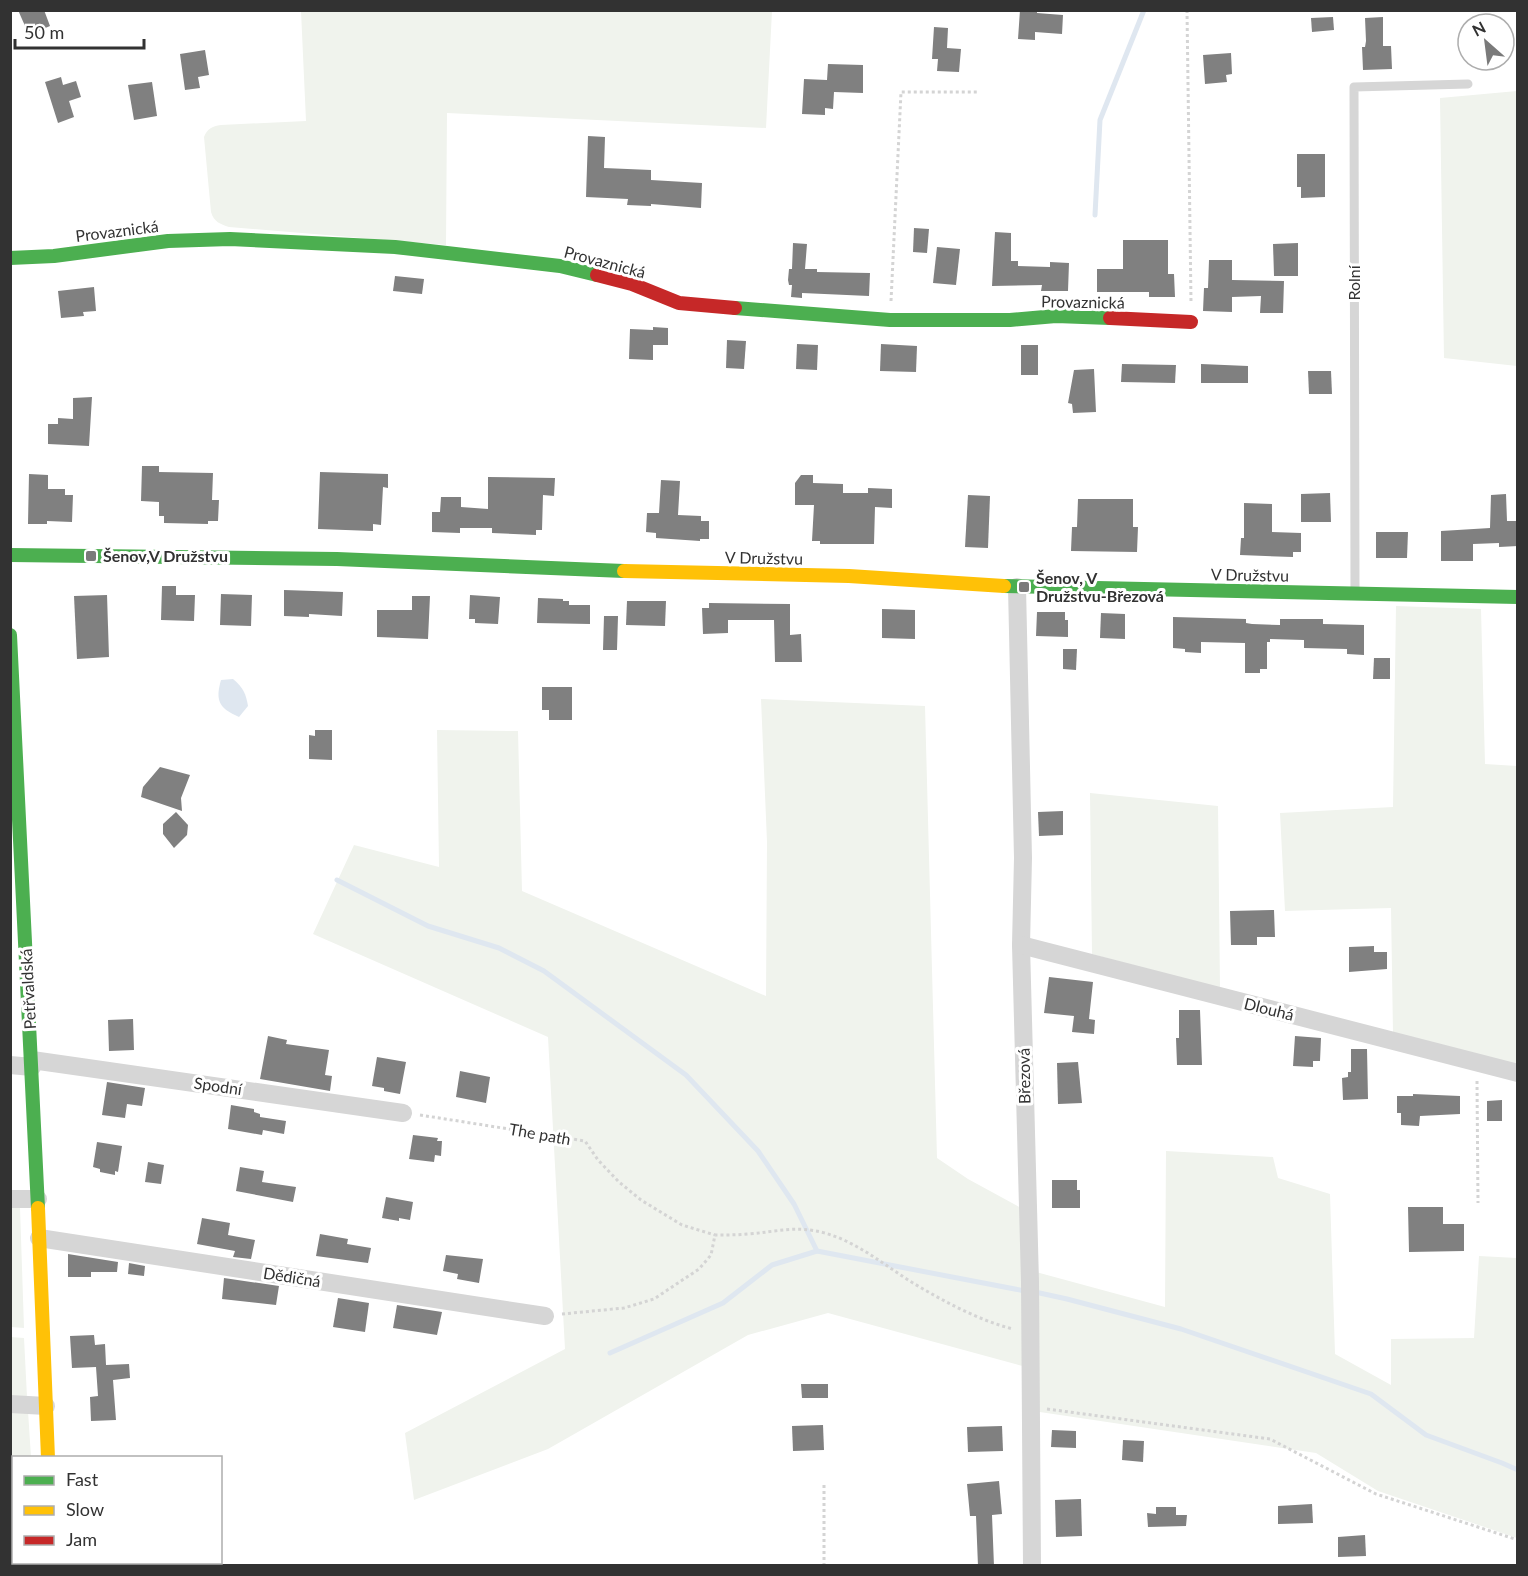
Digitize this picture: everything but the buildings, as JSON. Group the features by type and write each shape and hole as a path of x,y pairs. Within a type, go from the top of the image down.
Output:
{"street":[{"name":"Provaznická","path":"10,258 54,256 168,242 230,239 395,247 560,266 632,284 679,303 890,320 1010,320 1056,316 1191,322"},
{"name":"V Družstvu","path":"10,555 337,559 582,570 849,576 1017,587 1518,597"},
{"name":"Březová","path":"1017,587 1023,858 1021,945 1030,1282 1032,1566"},
{"name":"Petřvaldská","path":"10,635 32,1064 48,1456"},
{"name":"Dlouhá","path":"1021,945 1518,1073"},
{"name":"Spodní","path":"10,1065 32,1064 403,1113"},
{"path":"10,1199 38,1199"},
{"name":"Dědičná","path":"39,1238 545,1316"},
{"path":"10,1404 46,1406"}],"lane":[{"name":"Rolní","path":"1355,594 1354,87 1468,84"}],"path":[{"path":"1187,10 1191,322"},
{"path":"890,320 901,92 978,92"},
{"path":"1477,1061 1478,1203"},
{"name":"The path","path":"403,1113 585,1141 598,1160 619,1182 641,1200 682,1225 715,1235 794,1229 820,1233 870,1253 912,1283 963,1311 990,1323 1030,1333"},
{"path":"545,1316 624,1308 654,1299 699,1269 711,1255 715,1235"},
{"path":"1030,1407 1270,1439 1376,1494 1518,1540"},
{"path":"824,1482 824,1566"}],"shaded area":[{"path":"301,11 772,11 766,128 447,113 446,245 229,227 220,224 211,212 204,137 208,130 218,125 306,121"},
{"path":"1517,91 1517,366 1444,358 1440,98"},
{"path":"1396,606 1481,609 1485,764 1517,766 1516,1065 1393,1033 1391,908 1285,911 1280,813 1393,807"},
{"path":"233,679 244,691 248,706 239,717 223,707 218,693 221,680"},
{"path":"761,699 925,706 937,1158 968,1179 1023,1209 1026,1367 828,1313 748,1335 548,1449 414,1500 405,1433 565,1349 548,1037 313,934 354,845 439,867 437,730 518,731 522,891 766,996 767,842"},
{"path":"1090,793 1218,806 1220,990 1092,954"},
{"path":"1166,1151 1273,1157 1278,1178 1330,1194 1335,1354 1391,1385 1391,1339 1474,1338 1479,1256 1517,1258 1517,1538 1378,1491 1316,1453 1033,1411 1036,1272 1165,1307"},
{"path":"10,1207 20,1208 24,1328 11,1327"},
{"path":"10,1337 24,1338 27,1397 11,1396"},
{"path":"10,1409 28,1411 31,1456 12,1456 12,1564 36,1564 11,1565"}],"waterway":[{"path":"1095,215 1100,120 1144,10"},
{"path":"337,880 428,926 499,948 544,971 686,1075 758,1151 794,1204 817,1251 1025,1291"},
{"path":"610,1353 723,1303 772,1265 817,1251"},
{"path":"1035,1292 1181,1329 1371,1394 1426,1435 1518,1470"}],"traffic: fast":[{"path":"10,258 54,256 168,241 230,239 395,247 560,266 597,275"},
{"path":"735,308 890,320 1010,320 1056,316 1110,318"},
{"path":"10,555 337,559 624,571"},
{"path":"1004,586 1518,597"},
{"path":"10,635 38,1208"}],"traffic: slow":[{"path":"624,571 849,576 1004,586"},
{"path":"38,1208 48,1456"}],"traffic: jam":[{"path":"597,275 632,284 679,303 735,308"},
{"path":"1110,318 1191,322"}],"place":[{"name":"Šenov,V Družstvu","path":"91,556"},
{"name":"Šenov, V Družstvu-Březová","path":"1024,587"}]}
